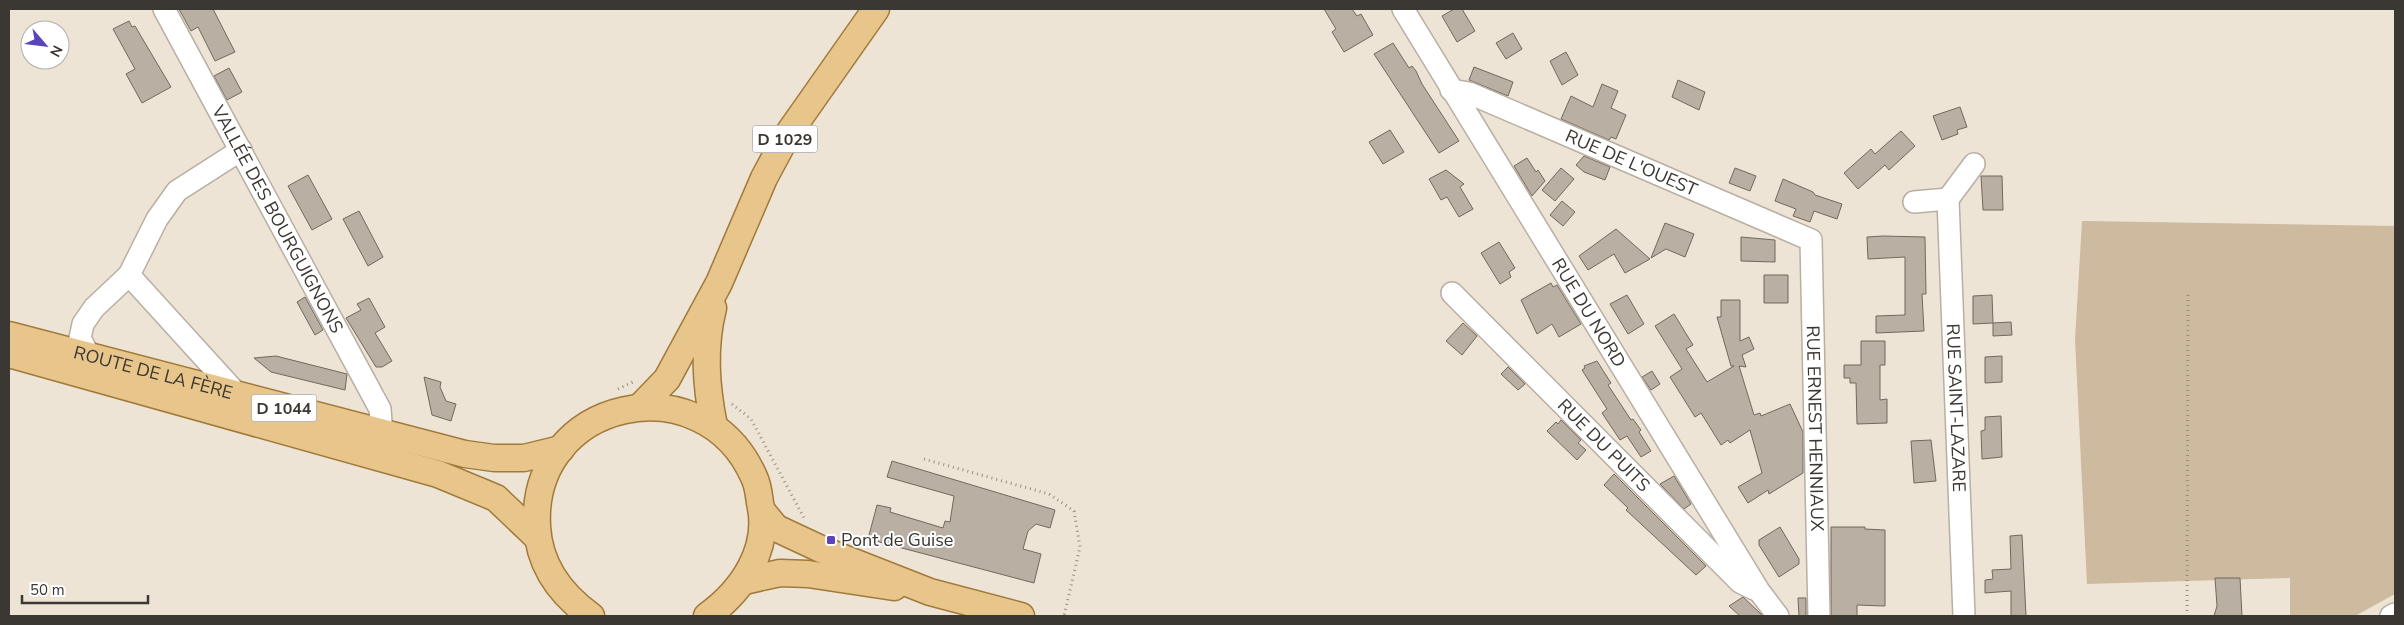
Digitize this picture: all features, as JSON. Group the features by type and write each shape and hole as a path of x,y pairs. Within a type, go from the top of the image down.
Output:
{"main road":[{"name":"D 1029","path":"641,406 667,379 719,283 764,178 786,137 876,9"},
{"name":"D 1029","path":"714,426 707,389 708,331 719,283"},
{"name":"ROUTE DE LA FÈRE","path":"9,334 89,357 465,454 494,458 524,458 561,448"},
{"name":"ROUTE DE LA FÈRE","path":"9,354 438,474 496,498 537,537"},
{"path":"591,616 574,604 556,584 544,562 537,537 536,513 540,490 548,468 561,448 577,432 597,419 618,410 641,406 679,410 697,416 714,426 738,449 755,478 762,511 759,547 744,581 719,612"},
{"path":"762,511 776,528 823,550 930,592"},
{"path":"744,581 780,573 808,574 930,592 1021,616"}],"street":[{"name":"VALLÉE DES BOURGUIGNONS","path":"164,9 380,409 381,422 377,432"},
{"name":"RUE DU NORD","path":"1403,9 1759,591 1778,616"},
{"name":"RUE DE L'OUEST","path":"1451,90 1469,93 1812,240"},
{"path":"102,381 80,338 83,324 94,308 129,275 157,219 177,191 241,150"},
{"path":"1914,202 1948,199 1974,164"},
{"name":"RUE SAINT-LAZARE","path":"1948,199 1964,616"},
{"name":"RUE ERNEST HENNIAUX","path":"1812,240 1819,616"},
{"path":"129,275 239,396"},
{"name":"RUE DU PUITS","path":"1452,292 1740,582 1759,591"},
{"path":"2391,616 2395,614"}],"path":[{"path":"2188,294 2188,616"},
{"path":"616,390 654,373 667,379"},
{"path":"707,389 751,419 805,519"},
{"path":"924,459 1049,494 1074,511 1080,548 1064,616"}],"shaded area":[{"path":"2082,221 2395,226 2395,594 2355,616 2290,616 2290,578 2087,584 2075,340"}],"building":[{"path":"179,9 213,9 235,52 215,61 198,27 191,31"},
{"path":"1324,9 1352,9 1357,16 1361,14 1373,35 1344,52 1332,32 1336,29"},
{"path":"1454,9 1462,9 1475,31 1457,42 1442,16"},
{"path":"129,21 132,27 135,26 171,87 142,103 126,74 135,69 113,29"},
{"path":"1513,33 1522,49 1506,59 1496,43"},
{"path":"1393,43 1409,68 1412,66 1416,71 1422,84 1459,141 1439,153 1374,54"},
{"path":"1566,52 1578,75 1562,85 1550,61"},
{"path":"1474,67 1513,82 1508,96 1469,80"},
{"path":"229,68 242,92 227,100 214,76"},
{"path":"1678,80 1705,92 1699,110 1672,97"},
{"path":"1602,84 1618,91 1611,108 1626,115 1616,139 1611,137 1609,140 1561,119 1571,96 1593,107"},
{"path":"1960,107 1967,127 1957,130 1958,134 1942,140 1933,116"},
{"path":"1390,130 1404,152 1383,164 1369,142"},
{"path":"1901,131 1915,146 1889,170 1885,165 1858,189 1844,173 1871,149 1875,154"},
{"path":"1584,156 1610,167 1605,180 1584,172 1576,165"},
{"path":"1527,158 1536,172 1538,170 1545,181 1532,196 1514,166"},
{"path":"1561,168 1574,179 1555,201 1542,190"},
{"path":"1735,168 1756,176 1750,191 1729,183"},
{"path":"1446,170 1464,184 1460,187 1473,209 1459,217 1447,197 1441,200 1429,179"},
{"path":"308,175 332,219 312,230 288,186"},
{"path":"1981,176 2002,176 2003,210 1983,210"},
{"path":"1783,179 1813,192 1815,195 1842,204 1837,219 1814,211 1810,222 1793,216 1796,209 1775,201"},
{"path":"1562,201 1575,212 1563,226 1550,215"},
{"path":"359,211 383,257 368,266 343,219"},
{"path":"1665,223 1694,234 1685,257 1666,249 1651,258"},
{"path":"1616,229 1650,259 1625,273 1614,254 1588,270 1579,256"},
{"path":"1741,237 1775,240 1775,262 1741,261"},
{"path":"1867,237 1925,237 1926,294 1922,294 1924,331 1876,333 1876,316 1905,315 1905,257 1868,259"},
{"path":"1499,242 1515,268 1509,272 1511,277 1500,284 1481,253"},
{"path":"1764,275 1788,275 1788,303 1764,303"},
{"path":"1551,283 1553,287 1557,285 1581,324 1559,337 1552,324 1537,334 1521,300"},
{"path":"1627,295 1644,324 1628,334 1610,304"},
{"path":"1992,295 1993,323 1973,324 1973,296"},
{"path":"305,297 323,330 315,335 297,302"},
{"path":"369,298 385,327 375,333 392,361 382,367 376,367 346,318 361,310 357,304"},
{"path":"1721,300 1740,300 1740,341 1749,337 1754,349 1742,355 1746,367 1739,366 1754,415 1760,413 1761,416 1790,404 1803,432 1803,473 1769,494 1768,490 1748,503 1738,487 1762,473 1750,430 1730,443 1728,440 1721,445 1701,413 1695,417 1670,377 1682,369 1655,326 1674,314 1693,345 1686,349 1707,382 1734,366 1731,366 1717,317 1721,317"},
{"path":"2011,322 2012,335 1993,336 1993,323"},
{"path":"1463,323 1477,336 1462,355 1446,341"},
{"path":"1861,341 1885,341 1885,365 1880,365 1880,400 1887,399 1887,423 1857,424 1856,383 1850,383 1850,378 1844,378 1844,365 1861,365"},
{"path":"276,356 347,374 345,390 271,372 254,358"},
{"path":"2002,356 2002,382 1985,383 1985,357"},
{"path":"1597,361 1611,383 1608,385 1631,420 1633,419 1641,430 1639,432 1651,451 1641,457 1627,436 1620,440 1602,413 1607,409 1582,370 1585,368 1584,366"},
{"path":"1508,367 1525,384 1518,390 1501,374"},
{"path":"1652,371 1660,384 1651,390 1642,377"},
{"path":"424,377 441,382 440,387 446,401 456,404 451,421 432,415"},
{"path":"2001,416 2002,457 1982,459 1981,431 1985,430 1985,417"},
{"path":"1561,420 1581,440 1578,443 1586,450 1577,460 1547,431 1556,422 1558,424"},
{"path":"1931,440 1936,481 1914,483 1911,441"},
{"path":"892,461 1055,510 1050,528 1036,524 1028,531 1023,549 1041,554 1034,583 868,539 877,505 891,508 890,512 943,528 945,521 950,522 954,496 887,477"},
{"path":"1614,474 1706,566 1696,575 1626,510 1628,508 1604,485"},
{"path":"1674,476 1691,504 1684,509 1660,484"},
{"path":"1780,527 1799,559 1799,564 1779,577 1759,545 1759,540"},
{"path":"1831,527 1865,527 1865,529 1885,530 1885,606 1857,605 1857,616 1831,616"},
{"path":"2022,535 2026,616 2011,616 2011,591 1985,593 1985,580 1993,579 1992,570 2011,569 2010,536"},
{"path":"2215,578 2240,578 2242,616 2214,616 2217,606"},
{"path":"1743,597 1762,616 1740,616 1729,606"},
{"path":"1798,598 1806,598 1806,616 1799,616"}],"place":[{"name":"Pont de Guise","path":"831,540"}]}
